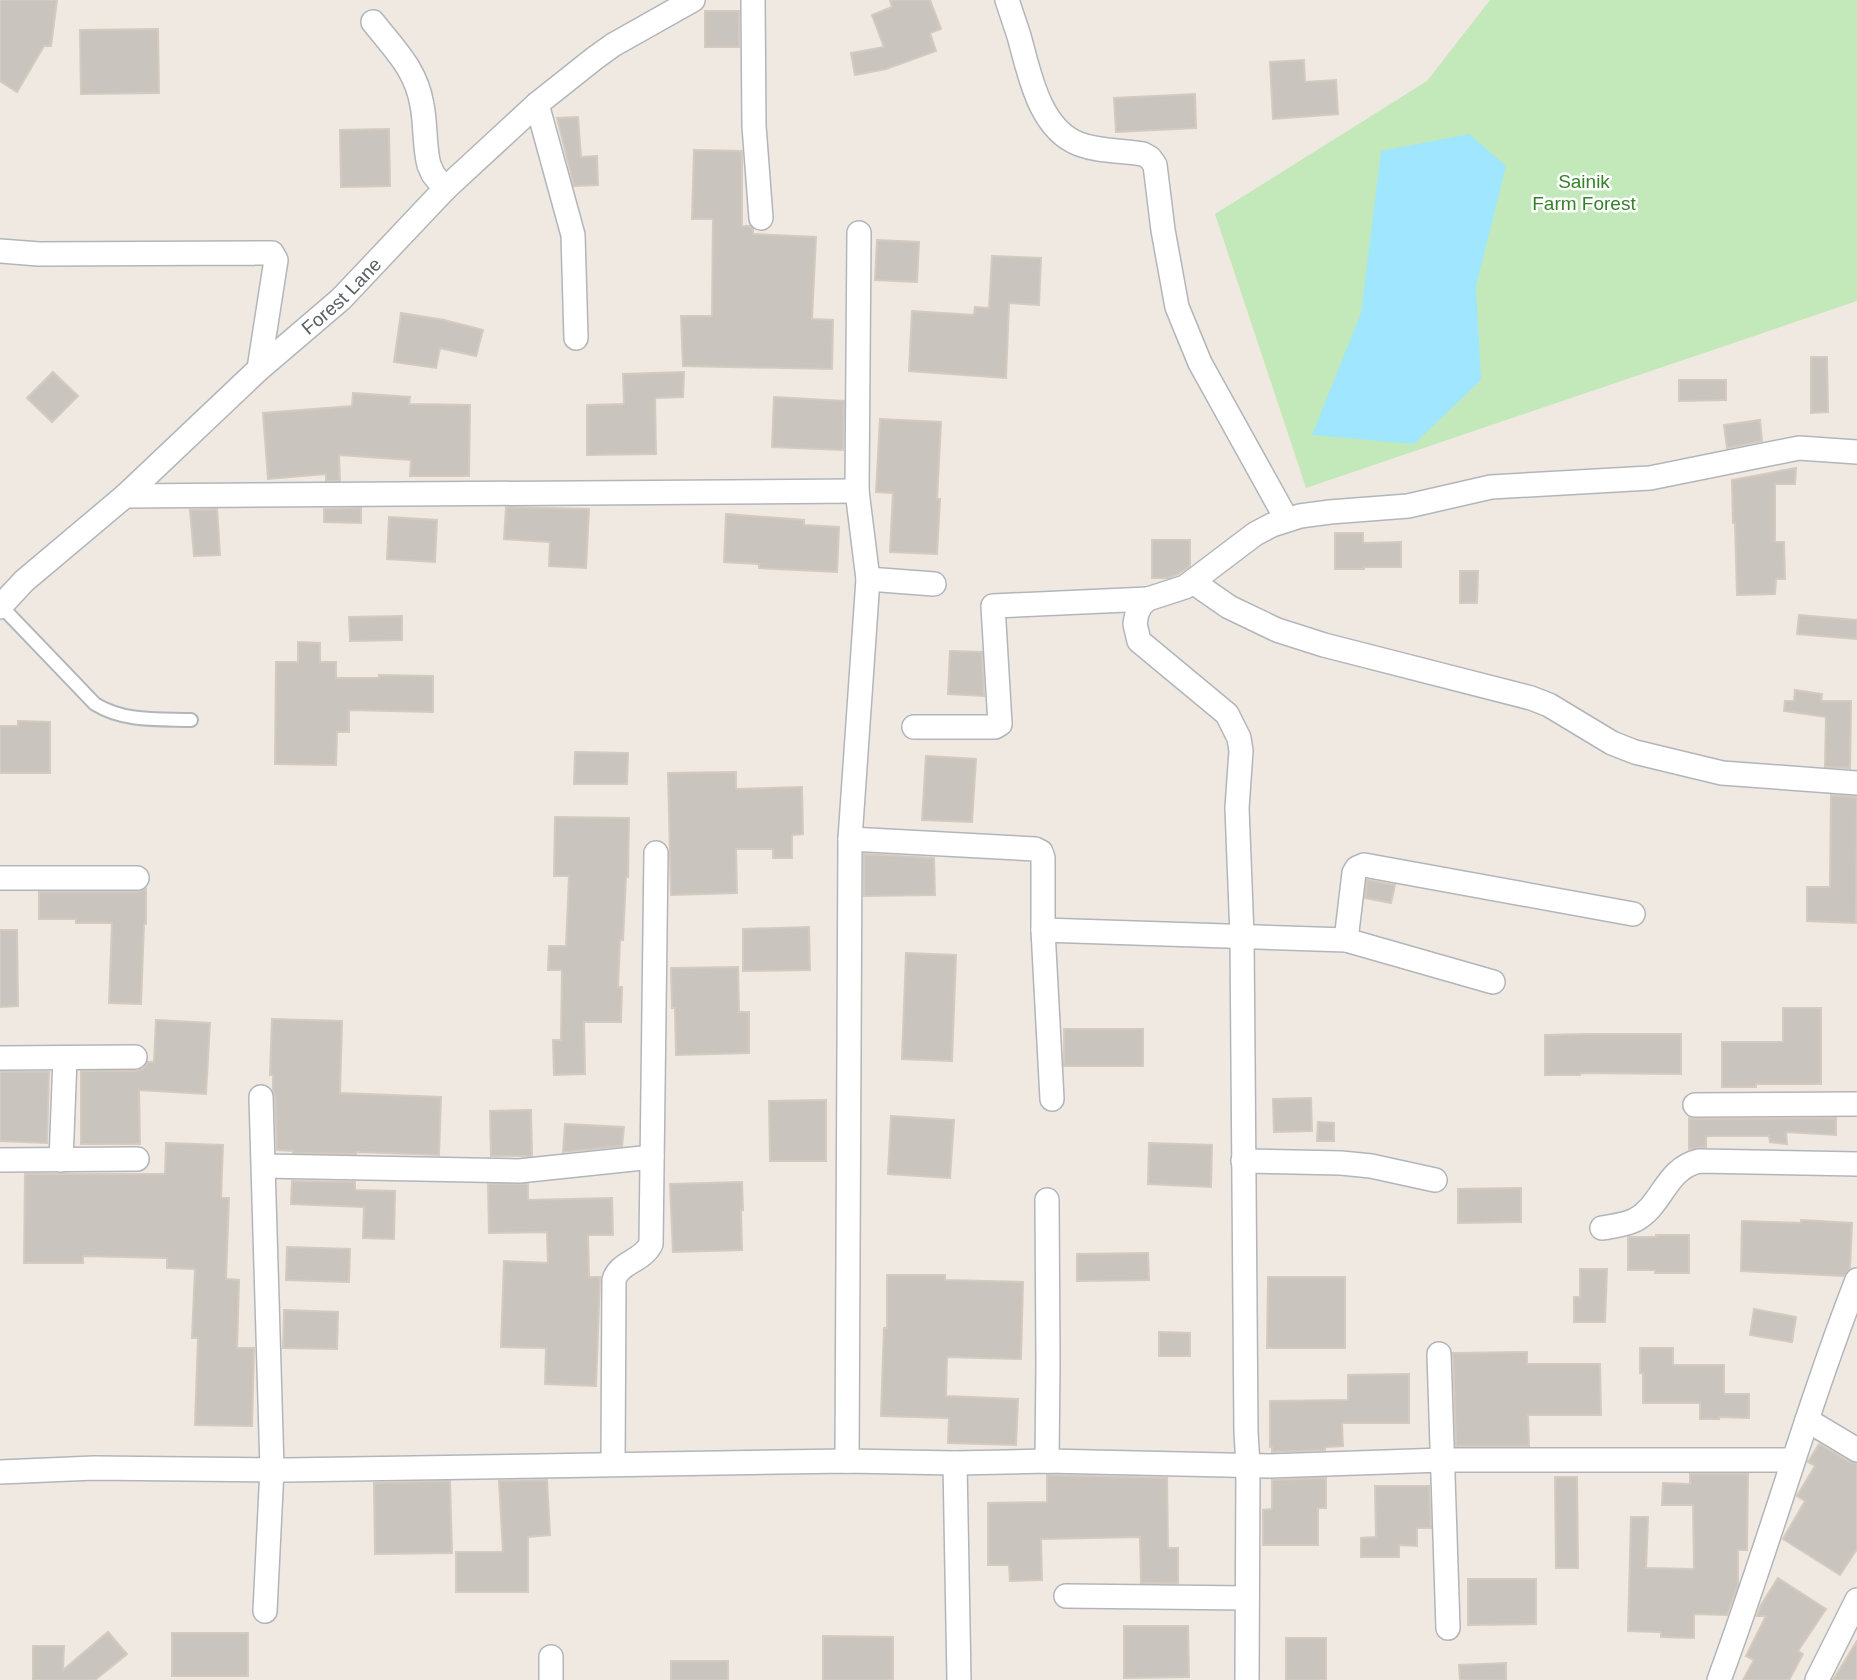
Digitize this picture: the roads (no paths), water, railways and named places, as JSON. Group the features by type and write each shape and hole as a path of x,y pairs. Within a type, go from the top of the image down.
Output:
{"street":[{"name":"Forest Lane","path":"0,606 23,581 125,496 259,369 341,299 445,189 537,104 595,58 693,0"},
{"path":"753,0 754,126 761,218"},
{"path":"1007,0 1031,83 1059,132 1076,143 1091,148 1143,154 1156,165 1163,230 1177,307 1200,363 1287,520"},
{"path":"373,22 412,71 422,105 429,165 445,189"},
{"path":"537,104 573,235 576,338"},
{"path":"847,1461 850,839 868,579 857,491 859,233"},
{"path":"0,251 39,254 272,253 276,260 259,369"},
{"path":"914,727 995,727 1000,724 993,606 1148,599 1193,582 1255,534 1300,516 1408,506 1491,487 1650,478 1798,448 1857,452"},
{"path":"125,496 857,491"},
{"path":"0,577 23,581"},
{"path":"868,579 934,584"},
{"path":"1193,582 1229,607 1277,630 1324,645 1531,698 1549,705 1612,743 1635,752 1722,773 1857,783"},
{"path":"1148,599 1141,605 1135,624 1139,641 1227,714 1239,738 1241,751 1237,819 1242,936 1248,1465 1247,1680"},
{"path":"850,839 1041,852 1052,1099"},
{"path":"613,1464 614,1280 618,1270 643,1256 651,1244 656,853"},
{"path":"1346,940 1354,873 1356,868 1364,864 1633,914"},
{"path":"0,878 137,878"},
{"path":"1043,930 1346,940 1493,982"},
{"path":"0,1058 135,1057"},
{"path":"61,1160 65,1059"},
{"path":"261,1097 272,1469 265,1611"},
{"path":"1695,1105 1857,1104"},
{"path":"264,1166 519,1171 652,1157"},
{"path":"0,1160 137,1159"},
{"path":"1243,1161 1363,1165 1434,1180"},
{"path":"1602,1228 1622,1225 1646,1212 1680,1168 1689,1163 1857,1164"},
{"path":"1047,1199 1047,1461"},
{"path":"1718,1680 1855,1289"},
{"path":"1439,1354 1448,1628"},
{"path":"1807,1420 1857,1450"},
{"path":"0,1472 93,1468 272,1469 847,1461 1047,1461 1270,1466 1442,1460 1793,1460"},
{"path":"955,1463 959,1680"},
{"path":"1066,1596 1247,1598"},
{"path":"1816,1680 1857,1600"}],"lane":[{"path":"0,606 95,705 120,715 191,720"}],"water":[{"path":"1469,134 1506,166 1476,286 1481,380 1414,444 1312,435 1361,313 1381,151"}],"park label":[{"name":"Sainik Farm Forest","path":"1584,192"}]}
